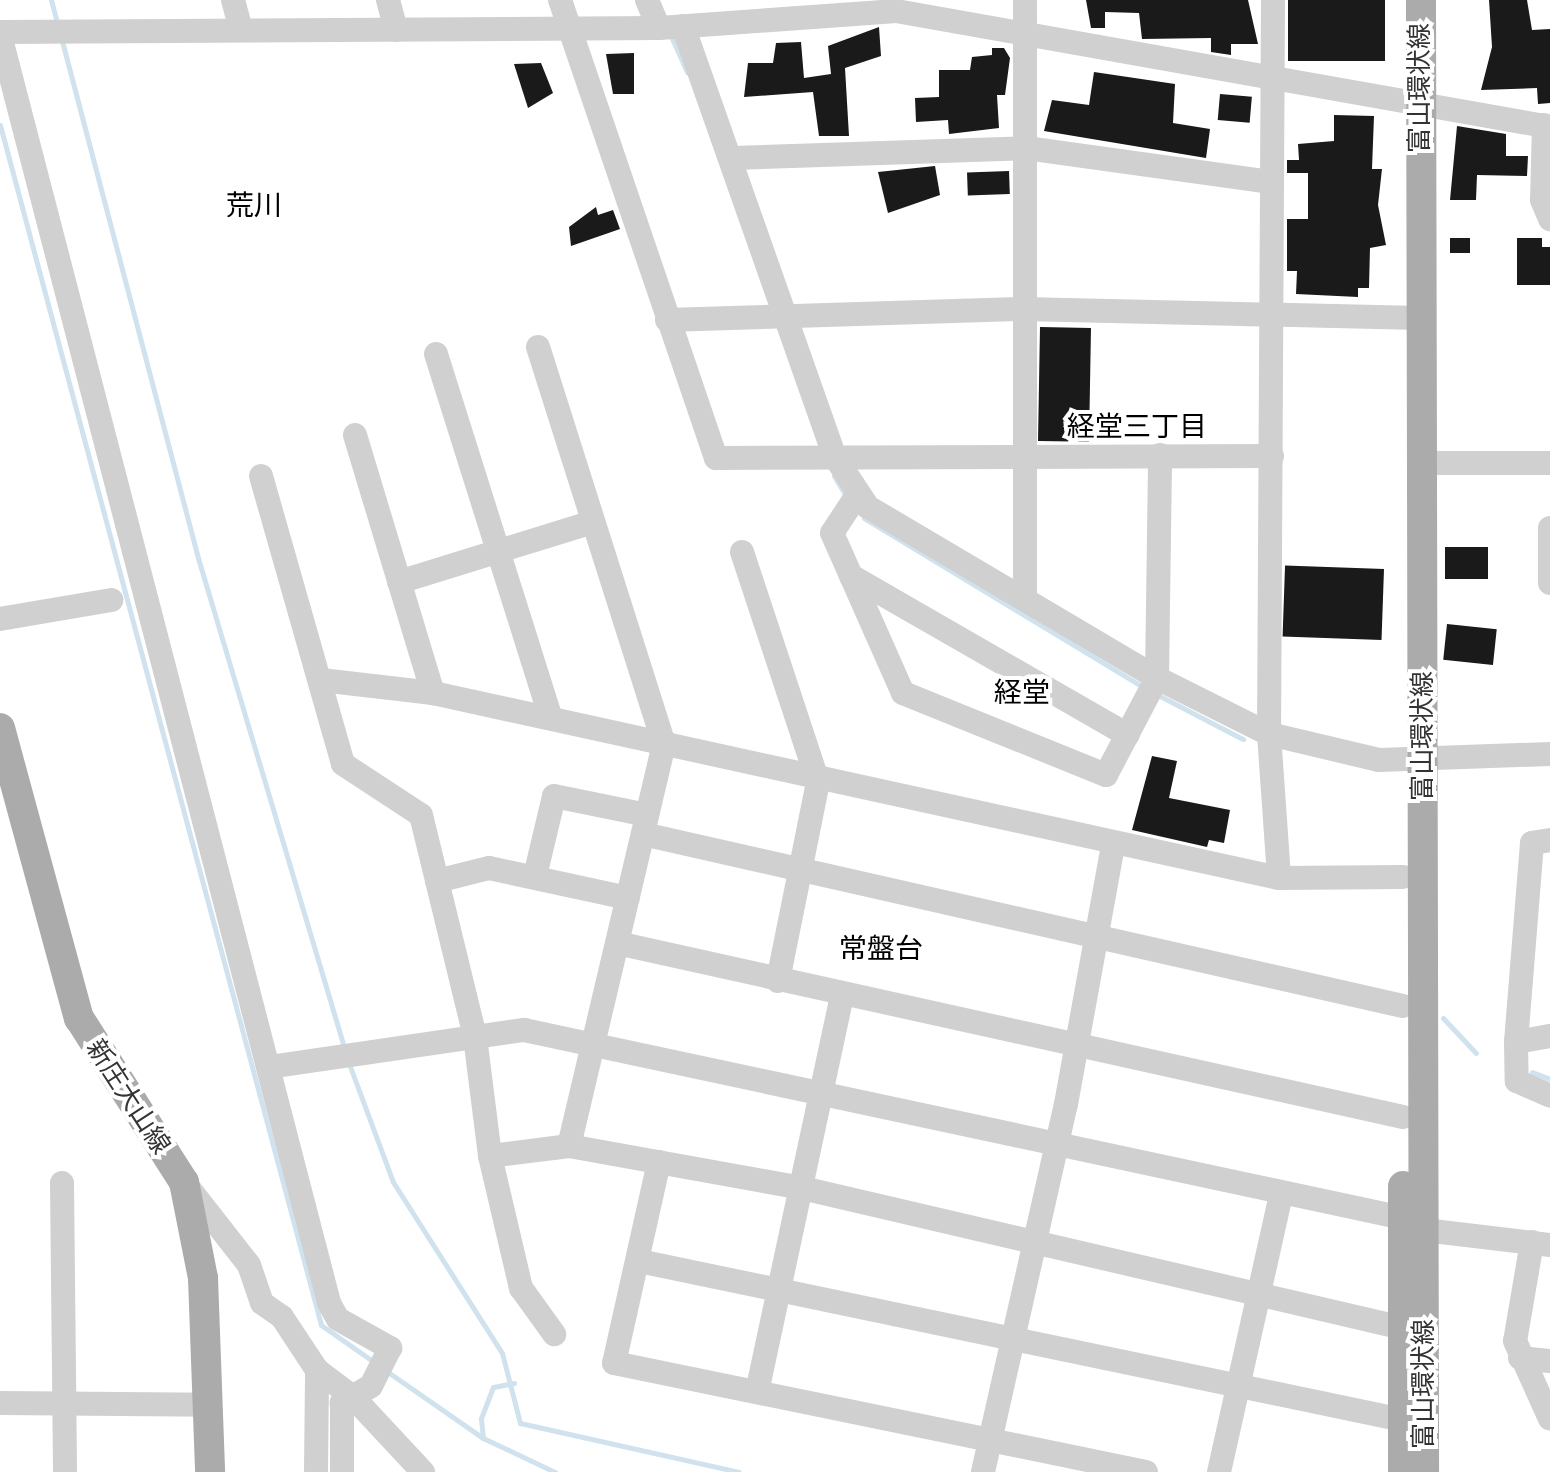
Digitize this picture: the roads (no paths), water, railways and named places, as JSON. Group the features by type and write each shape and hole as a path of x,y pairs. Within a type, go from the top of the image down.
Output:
{"main road":[{"name":"富山環状線","path":"1402,0 1411,98 1414,1224 1424,1472"},
{"name":"富山環状線","path":"1411,98 1421,0"},
{"name":"富山環状線","path":"1403,1472 1403,1328 1414,1224 1403,1117 1403,877 1413,762 1421,463 1410,318"},
{"name":"新庄大山線","path":"0,728 79,1018 184,1182 203,1278 210,1405 210,1472"}],"street":[{"path":"233,0 241,30"},
{"path":"388,0 396,30"},
{"path":"560,0 716,458 1272,456"},
{"path":"647,0 671,27 732,158 835,457 857,495 896,525 1157,678 1269,734 1328,753 1413,762 1550,754"},
{"path":"1025,0 1025,598"},
{"path":"1273,0 1269,734 1279,878"},
{"path":"342,1472 342,1403 362,1391 390,1348 338,1319 329,1303 0,34 671,27 719,12 866,5 1025,36 1411,98 1547,126 1542,200 1550,219"},
{"path":"732,158 1026,148 1272,182"},
{"path":"667,320 787,320 1023,309 1410,318"},
{"path":"538,347 664,744 569,1146"},
{"path":"436,354 551,718"},
{"path":"355,435 433,693"},
{"path":"857,495 832,533 903,693 1106,775 1157,678 1160,455"},
{"path":"1421,463 1550,463"},
{"path":"261,476 343,764 421,815 475,1037 490,1156 521,1288 554,1334"},
{"path":"399,582 593,522"},
{"path":"1550,528 1550,583"},
{"path":"742,552 818,782 778,981"},
{"path":"851,576 1127,735"},
{"path":"0,619 111,600"},
{"path":"321,680 433,693 818,782 1279,878 1403,877"},
{"path":"535,876 554,796 798,870 1403,1006"},
{"path":"1550,840 1532,843 1516,1042 1517,1081 1550,1096"},
{"path":"983,1472 1098,937 1113,845"},
{"path":"437,881 489,868 628,898"},
{"path":"617,943 1403,1117"},
{"path":"757,1392 842,995"},
{"path":"269,1067 524,1030 1414,1224 1545,1242 1515,1341 1550,1419"},
{"path":"1516,1042 1550,1036"},
{"path":"490,1156 569,1146 802,1188 1033,1238 1403,1328"},
{"path":"659,1162 614,1363 1146,1472"},
{"path":"184,1182 249,1265 262,1303 282,1317 317,1370 362,1391 423,1472"},
{"path":"62,1183 65,1472"},
{"path":"1219,1472 1281,1195"},
{"path":"639,1261 1012,1338 1237,1390 1403,1420"},
{"path":"1520,1358 1550,1361"},
{"path":"316,1472 317,1370"},
{"path":"0,1403 210,1405"}],"waterway":[{"path":"51,0 57,23"},
{"path":"670,34 687,72"},
{"path":"62,41 198,558 344,1047"},
{"path":"0,125 321,1325 374,1362"},
{"path":"834,476 847,498"},
{"path":"864,518 1146,689"},
{"path":"1158,695 1243,739"},
{"path":"1443,1018 1476,1053"},
{"path":"348,1061 393,1182 502,1353 520,1423 739,1472"},
{"path":"1532,1072 1550,1079"},
{"path":"385,1370 483,1438"},
{"path":"514,1383 493,1387 481,1419 483,1438 555,1472"}],"district":[{"name":"荒川","path":"254,206"},
{"name":"経堂三丁目","path":"1137,427"},
{"name":"経堂","path":"1022,693"},
{"name":"常盤台","path":"881,949"}]}
